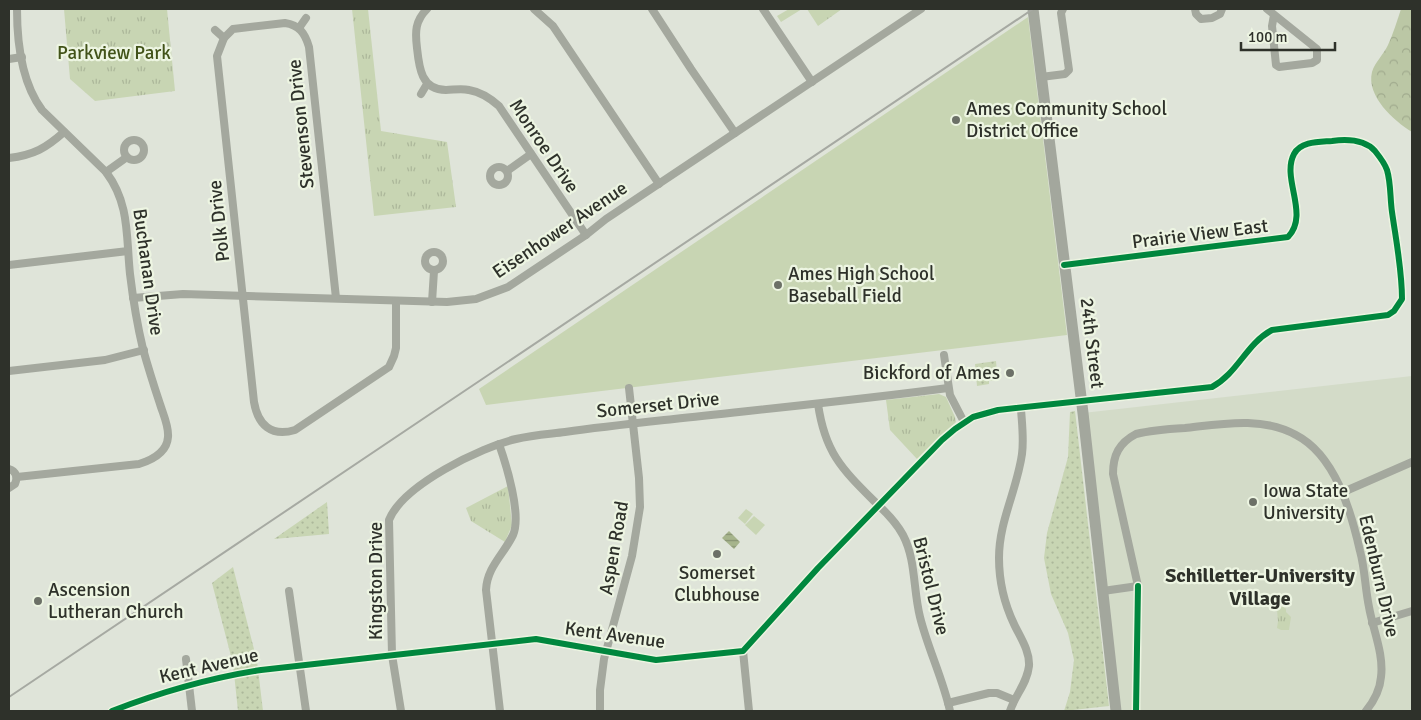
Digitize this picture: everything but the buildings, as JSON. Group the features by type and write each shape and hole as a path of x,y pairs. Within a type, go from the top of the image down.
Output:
{"main road":[{"name":"24th Street","path":"1033,9 1081,401 1116,711"}],"street":[{"name":"Buchanan Drive","path":"16,477 139,464 159,455 168,438 167,426 144,350 133,298 125,213 116,188 106,172 42,110 35,100 26,78 17,9"},
{"path":"414,9 424,12 417,22 415,33 419,66 422,77 428,84 421,94"},
{"path":"534,9 553,26 659,184"},
{"path":"652,9 735,133"},
{"path":"763,9 812,82"},
{"name":"Eisenhower Avenue","path":"133,298 183,294 462,302 493,294 508,287 921,9"},
{"path":"1042,77 1065,74 1069,70 1061,13 1063,9"},
{"path":"1195,9 1196,14 1201,19 1212,18 1220,14 1222,9"},
{"path":"1267,9 1317,49 1317,60 1312,64 1280,67 1276,64 1272,26 1274,15"},
{"path":"215,30 224,38 233,29 240,27 285,23 293,24 299,28 306,18"},
{"name":"Stevenson Drive","path":"299,28 306,38 309,47 336,298"},
{"name":"Polk Drive","path":"224,38 217,56 254,402 258,417 268,428 280,432 288,432 304,425 384,371 394,356 396,301"},
{"path":"9,59 22,57"},
{"name":"Monroe Drive","path":"428,84 444,90 475,91 490,98 499,106 586,235"},
{"path":"9,158 40,150 64,132"},
{"name":"Prairie View East","path":"1064,264 1288,237 1294,231 1297,222 1292,160 1295,152 1307,144 1344,140 1353,140 1366,144 1374,150 1387,170 1402,291 1402,298 1394,311 1379,317 1272,330 1260,337 1223,381 1212,386 1081,401"},
{"path":"507,171 531,154"},
{"path":"106,172 126,157"},
{"path":"9,265 128,250"},
{"path":"432,302 434,271"},
{"path":"9,371 105,360 144,350"},
{"path":"944,354 948,388 954,405 964,422"},
{"name":"Aspen Road","path":"600,711 601,682 606,651 632,556 640,507 629,388"},
{"name":"Somerset Drive","path":"393,511 419,487 452,465 477,452 517,438 632,423 818,404 948,388"},
{"path":"749,711 743,651 878,505 942,440 973,417 998,410 1081,401"},
{"name":"Bristol Drive","path":"818,404 823,432 832,453 849,475 895,522 909,549 912,557 920,616 950,711"},
{"path":"1010,711 1026,680 1029,665 1027,651 1006,603 1000,580 999,557 1000,531 1022,456 1021,409"},
{"name":"Edenburn Drive","path":"1136,711 1138,586 1113,474 1113,462 1116,452 1123,443 1136,434 1236,423 1269,425 1296,434 1320,454 1331,470 1342,493 1360,552 1372,623 1382,660 1381,677 1374,701 1366,711"},
{"path":"499,444 507,466 516,522 514,533 490,570 486,590 500,711"},
{"path":"1342,493 1412,462"},
{"path":"9,469 14,472 16,477 15,484 9,488"},
{"name":"Kingston Drive","path":"393,511 389,520 388,532 392,655 401,711"},
{"path":"1103,591 1138,586"},
{"path":"289,591 306,711"},
{"path":"1372,623 1412,610"},
{"name":"Kent Avenue","path":"112,711 189,684 252,671 536,639 656,660 743,651"},
{"path":"186,659 192,711"},
{"path":"948,702 989,693 997,693 1014,700"}],"shaded area":[{"name":"Iowa State University","path":"1412,376 1412,711 1116,711 1083,413"},
{"path":"729,531 740,542 734,549 722,538"}],"green space":[{"name":"Parkview Park","path":"64,9 167,9 175,91 95,101 70,79"},
{"path":"352,9 368,9 381,131 447,142 456,207 374,216"},
{"path":"789,9 802,9 781,22 777,16"},
{"path":"807,9 842,9 818,26"},
{"path":"1401,9 1412,9 1412,132 1383,107 1377,99 1371,81 1373,68 1388,45"},
{"path":"1028,17 1067,335 486,405 479,389"},
{"path":"996,361 996,380 989,381 989,384 977,386 975,364"},
{"path":"939,394 946,397 956,422 917,459 890,430 886,400"},
{"path":"1075,411 1109,706 1064,711 1070,692 1074,660 1068,633 1051,594 1044,558 1047,533 1068,457 1070,412"},
{"path":"508,486 512,525 505,542 471,521 466,508"},
{"path":"327,502 329,534 274,539"},
{"path":"746,509 753,514 745,524 738,518"},
{"path":"754,516 765,525 756,535 745,525"},
{"path":"233,567 257,661 263,711 238,711 233,664 212,583"},
{"path":"1283,606 1291,617 1289,630 1277,628 1277,610"}],"railway":[{"path":"9,697 1033,9"}],"cycle path":[{"path":"112,711 185,686 242,673 536,639 656,660 743,651 818,568 942,440 973,417 998,410 1212,387 1229,374 1255,343 1272,330 1388,315 1394,311 1402,299 1400,266 1387,170 1371,147 1361,142 1349,140 1306,144 1294,154 1291,174 1296,218 1294,228 1288,237 1064,265"},
{"path":"1136,711 1138,586"}],"place":[{"name":"Ames Community School District Office","path":"956,120"},
{"name":"Ames High School Baseball Field","path":"778,285"},
{"name":"Bickford of Ames","path":"1010,373"},
{"name":"Iowa State University","path":"1253,502"},
{"name":"Somerset Clubhouse","path":"717,554"},
{"name":"Ascension Lutheran Church","path":"38,601"}],"district":[{"name":"Schilletter-University Village","path":"1260,586"}]}
